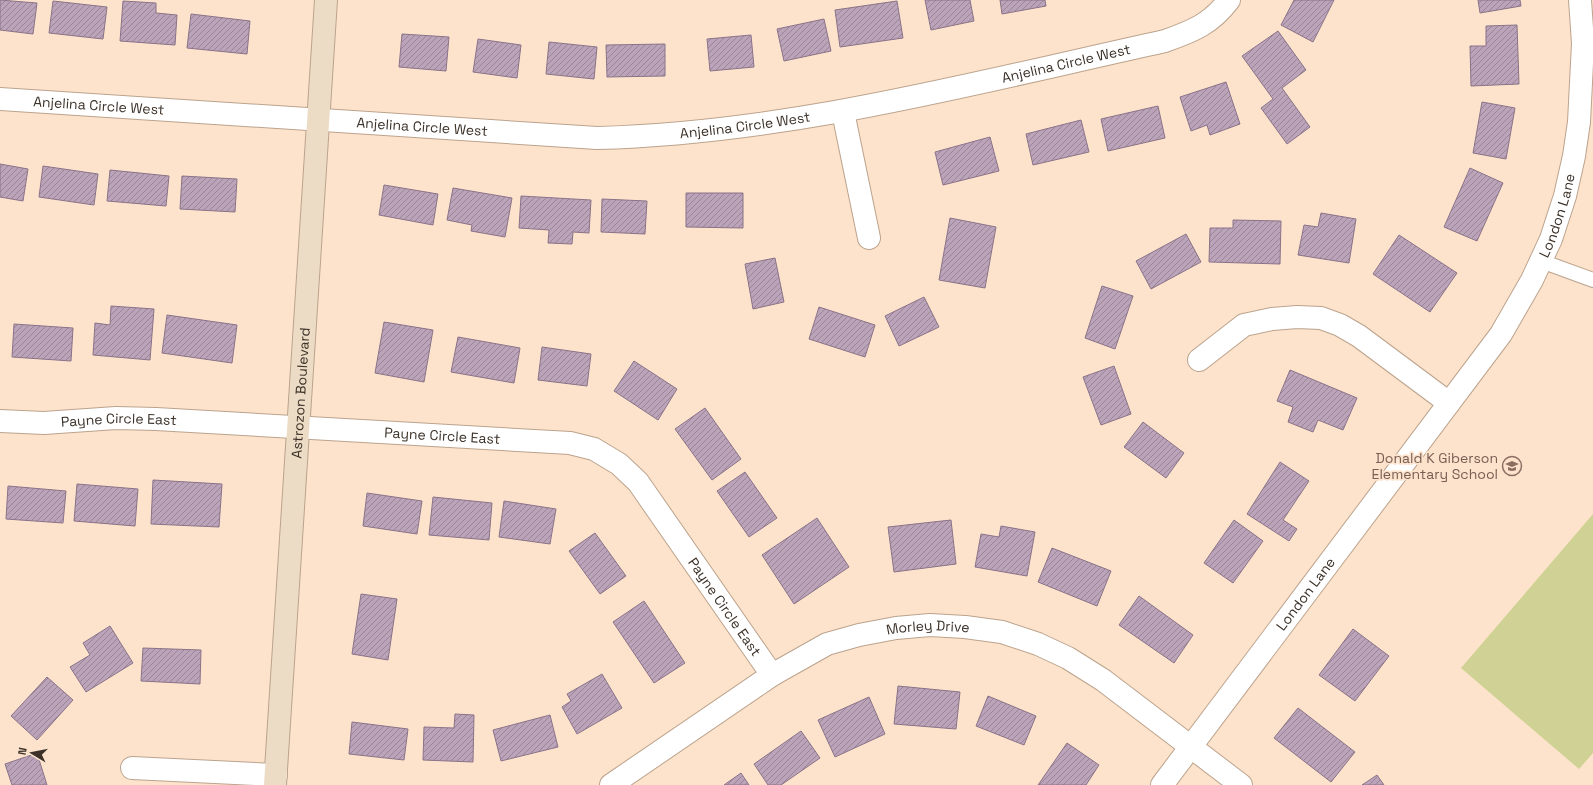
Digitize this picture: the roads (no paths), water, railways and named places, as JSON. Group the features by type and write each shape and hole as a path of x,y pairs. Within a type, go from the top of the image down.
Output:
{"main road":[{"name":"Astrozon Boulevard","path":"275,780 326,0"}],"street":[{"name":"Anjelina Circle West","path":"0,99 604,138 685,134 843,112 1166,41 1195,31 1220,13 1229,0"},
{"name":"London Lane","path":"1162,785 1501,334 1532,280 1551,239 1558,218 1571,170 1587,86 1580,0"},
{"path":"843,112 869,238"},
{"path":"1199,360 1244,325 1272,319 1297,317 1321,318 1340,324 1359,336 1449,403"},
{"name":"Payne Circle East","path":"0,421 44,423 116,418 298,426 570,443 594,449 619,464 638,482 772,675"},
{"name":"Morley Drive","path":"611,785 772,675 827,644 859,634 896,628 930,625 965,627 1002,632 1038,644 1068,658 1103,680 1241,785"},
{"path":"132,768 275,780"}],"lane":[{"path":"1541,261 1593,280"}],"place":[{"name":"Donald K Giberson Elementary School","path":"1512,466"}]}
